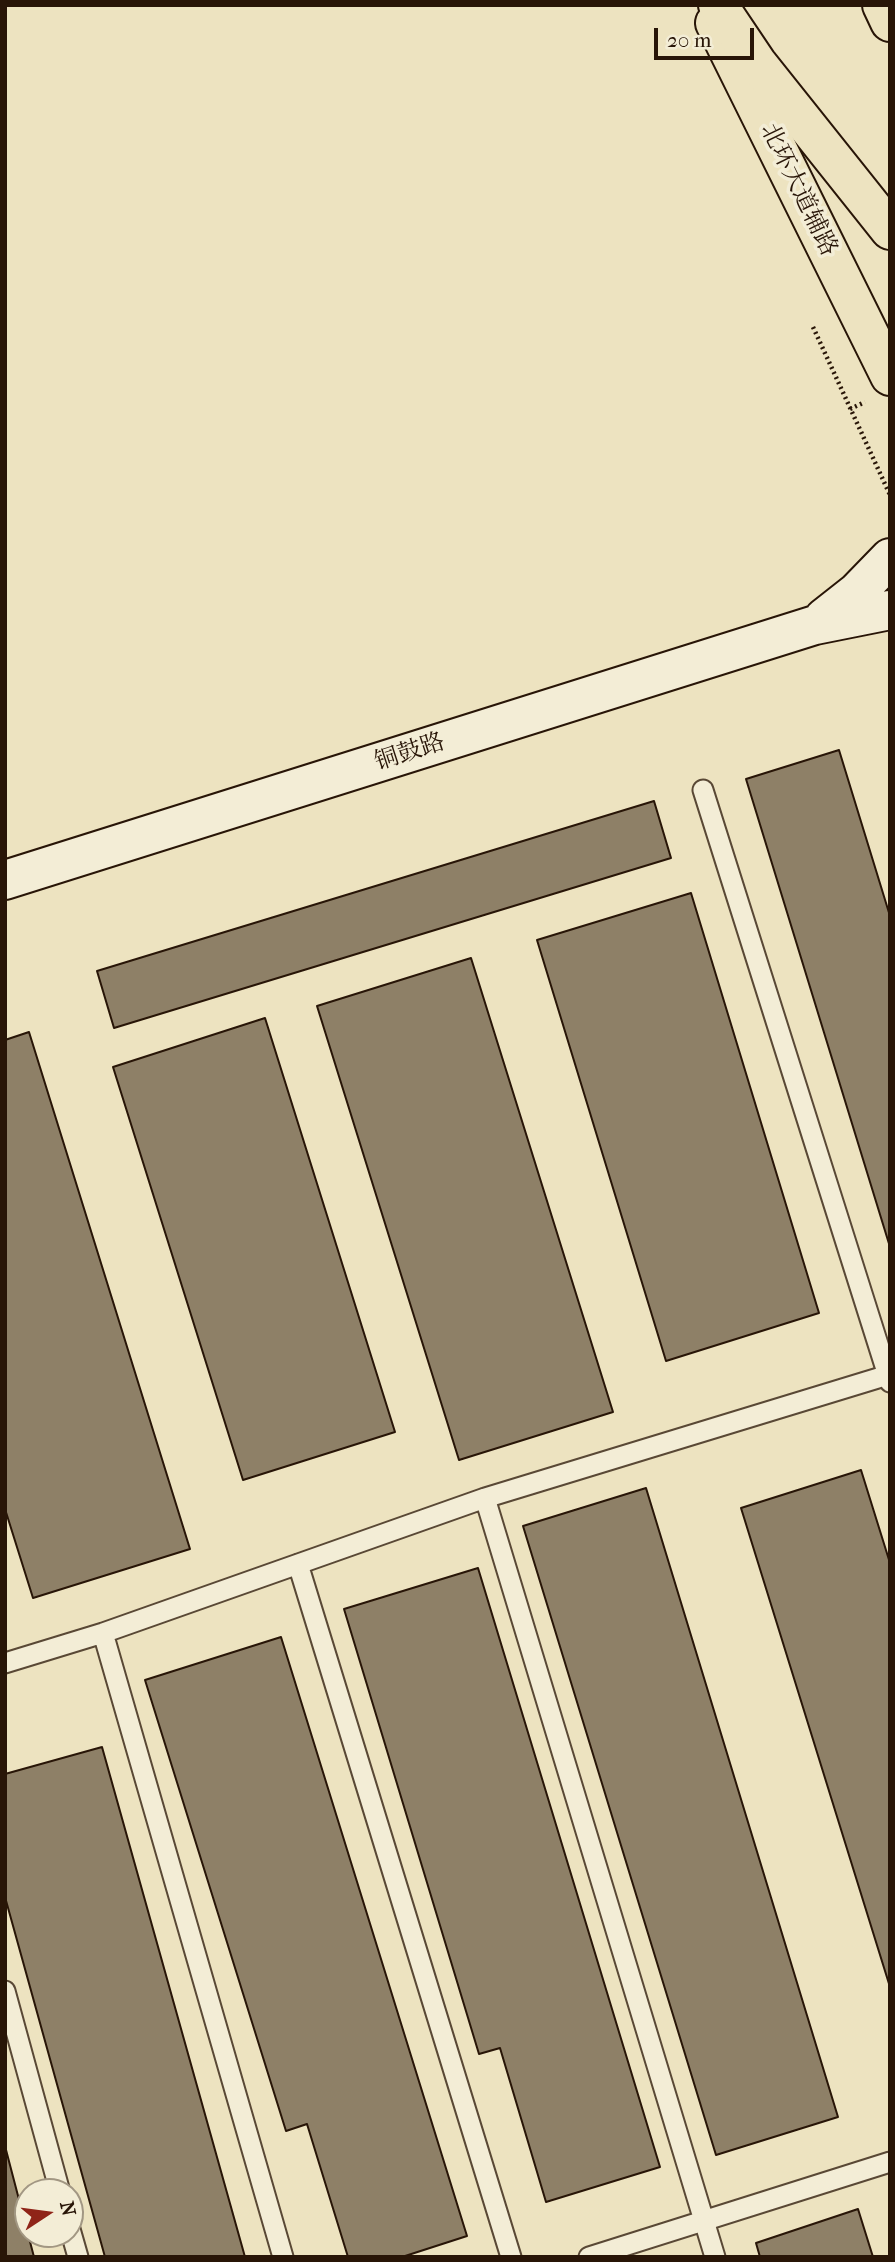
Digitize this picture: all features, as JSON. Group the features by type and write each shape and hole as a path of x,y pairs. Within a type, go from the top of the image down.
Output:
{"main road":[{"name":"北环大道辅路","path":"706,5 890,376"},
{"path":"718,5 757,63 890,230"},
{"path":"882,5 890,22"},
{"path":"815,625 857,592 890,558"},
{"path":"815,625 890,610"},
{"name":"铜鼓路","path":"5,880 815,625"}],"lane":[{"path":"5,1663 103,1633 485,1499 889,1379 704,790"},
{"path":"485,1499 715,2257"},
{"path":"298,1564 511,2257"},
{"path":"103,1633 284,2257"},
{"path":"5,1991 56,2178"},
{"path":"589,2257 890,2162"}],"path":[{"path":"813,327 890,495"}],"building":[{"path":"839,750 890,916 890,1247 746,779"},
{"path":"654,801 671,858 114,1028 97,971"},
{"path":"691,893 819,1313 666,1361 537,940"},
{"path":"471,958 613,1412 459,1460 317,1006"},
{"path":"265,1018 395,1432 243,1480 113,1067"},
{"path":"29,1032 190,1549 33,1598 5,1509 5,1040"},
{"path":"861,1470 890,1563 890,1987 741,1508"},
{"path":"646,1488 838,2117 716,2155 523,1526"},
{"path":"478,1568 660,2167 546,2202 500,2048 479,2054 344,1609"},
{"path":"281,1637 467,2236 402,2257 348,2257 307,2124 286,2131 145,1680"},
{"path":"102,1747 245,2257 105,2257 5,1897 5,1774"},
{"path":"5,2146 14,2180 14,2248 32,2248 34,2257 5,2257"},
{"path":"858,2209 873,2257 760,2257 756,2243"}]}
